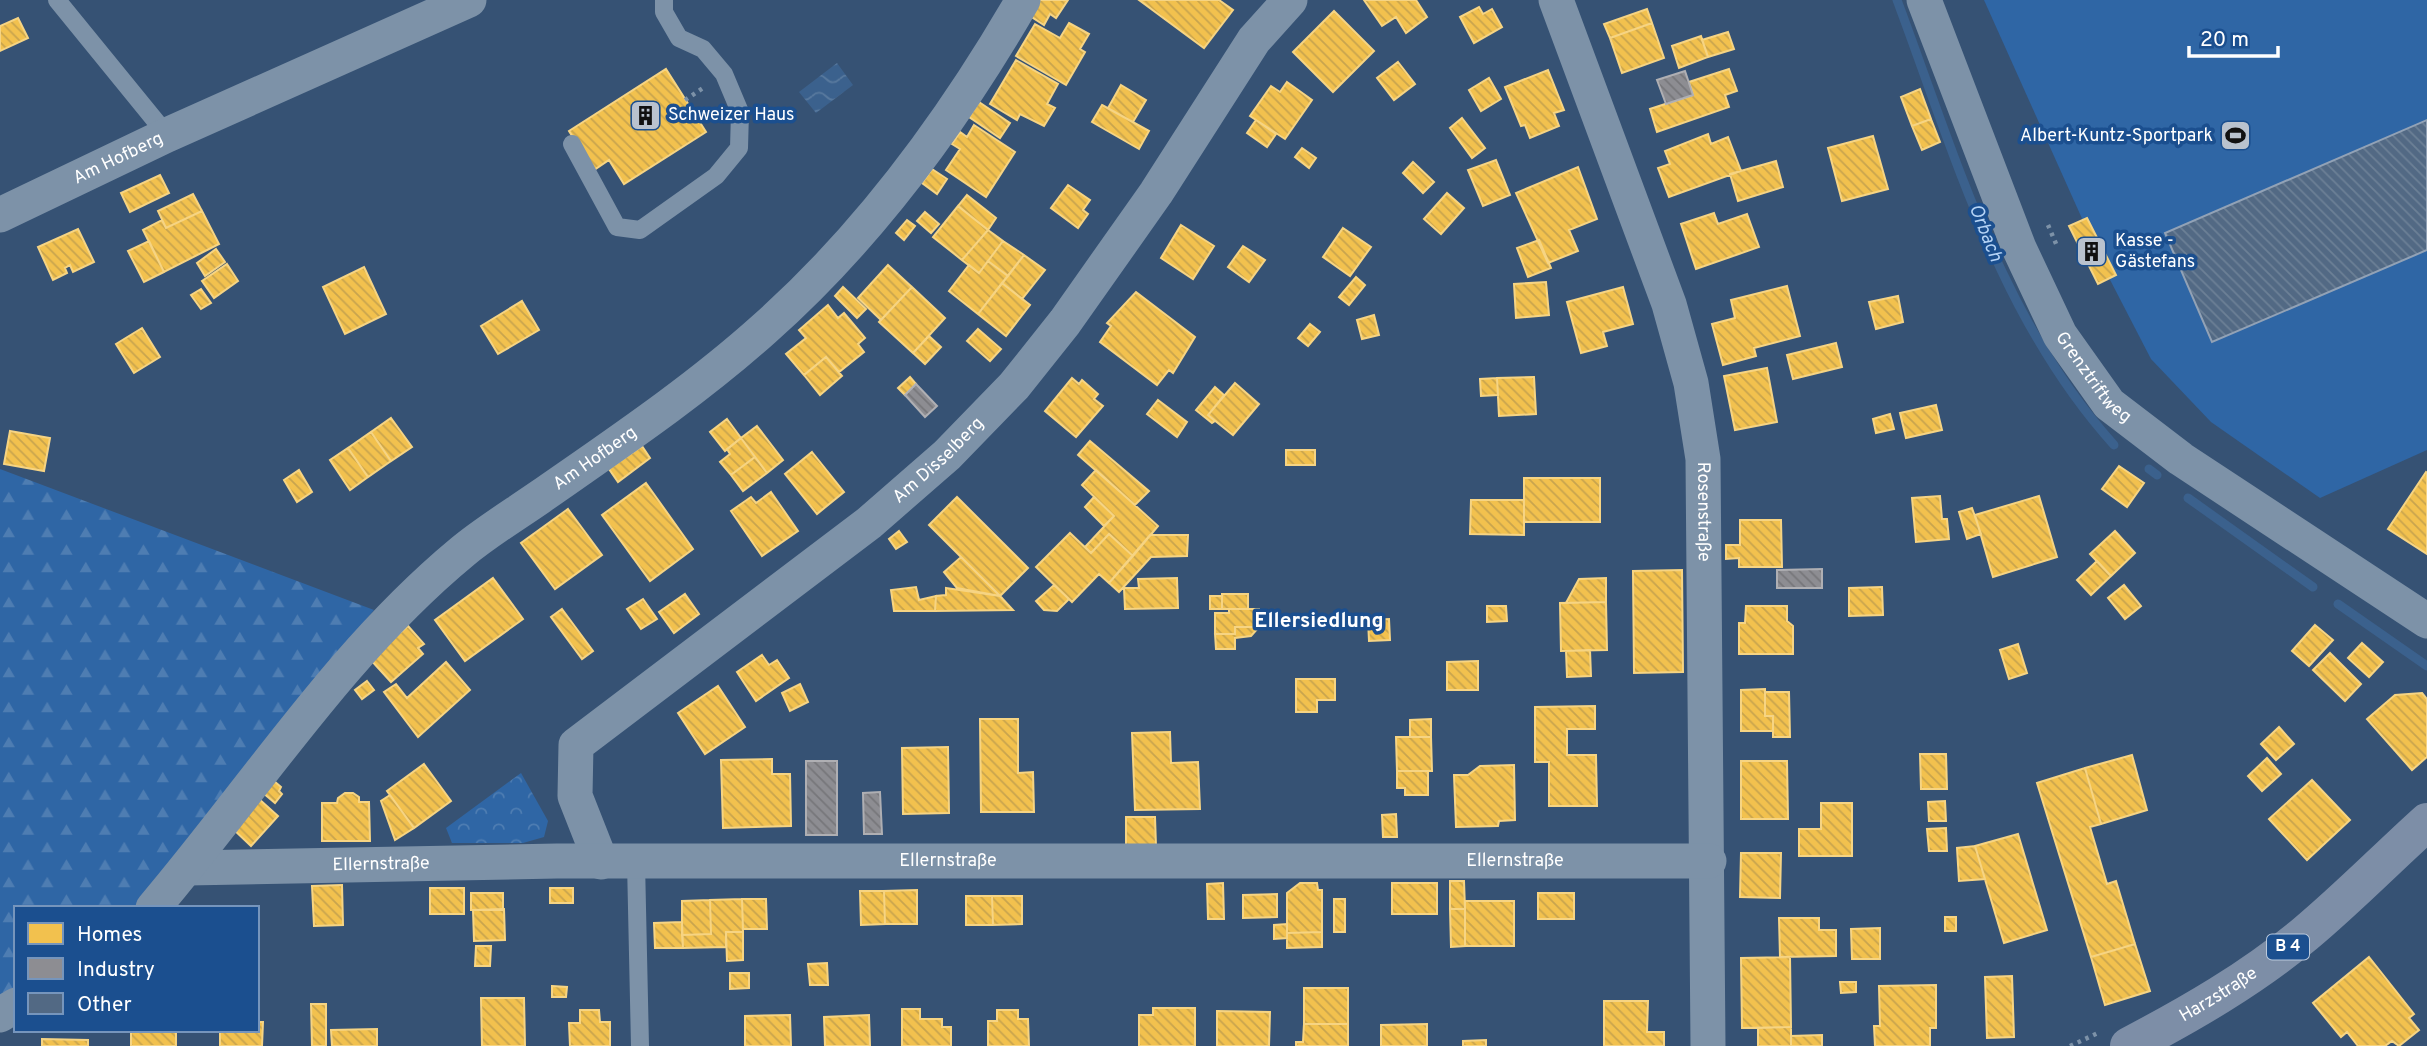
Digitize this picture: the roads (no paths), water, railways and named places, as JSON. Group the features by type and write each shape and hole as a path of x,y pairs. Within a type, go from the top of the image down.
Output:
{"main road":[{"name":"Harzstraße","path":"2129,1046 2182,1019 2239,983 2293,943 2427,822"}],"street":[{"name":"Am Hofberg","path":"0,215 167,135 469,0"},
{"name":"Am Hofberg","path":"155,906 337,676 400,609 463,552 633,431 763,330 836,259 944,126 1023,0"},
{"name":"Am Disselberg","path":"601,862 575,796 576,745 869,523 947,455 1004,396 1065,322 1141,215 1254,40 1290,0"},
{"name":"Rosenstraße","path":"1556,0 1669,304 1691,383 1703,459 1709,862 1708,1046"},
{"name":"Grenztriftweg","path":"1924,0 2019,248 2060,335 2109,404 2181,458 2427,621"},
{"name":"Ellernstraße","path":"187,868 601,862 1709,862"}],"lane":[{"path":"57,0 167,135"},
{"path":"572,144 617,227 640,230 716,176 739,148 740,112 724,74 703,49 679,38 664,12 664,0"},
{"path":"636,862 640,1046"}],"water":[{"path":"837,63 853,85 816,113 799,92"}],"waterway":[{"name":"Orbach","path":"1897,0 1961,176 2011,290 2041,345 2075,396 2114,445"},
{"name":"Orbach","path":"2149,469 2157,475"},
{"name":"Orbach","path":"2188,498 2313,587"},
{"name":"Orbach","path":"2338,604 2427,666"}],"place":[{"name":"Schweizer Haus","path":"645,115"},
{"name":"Albert-Kuntz-Sportpark","path":"2236,136"},
{"name":"Kasse - Gästefans","path":"2092,251"}],"district":[{"name":"Ellersiedlung","path":"1319,621"}]}
